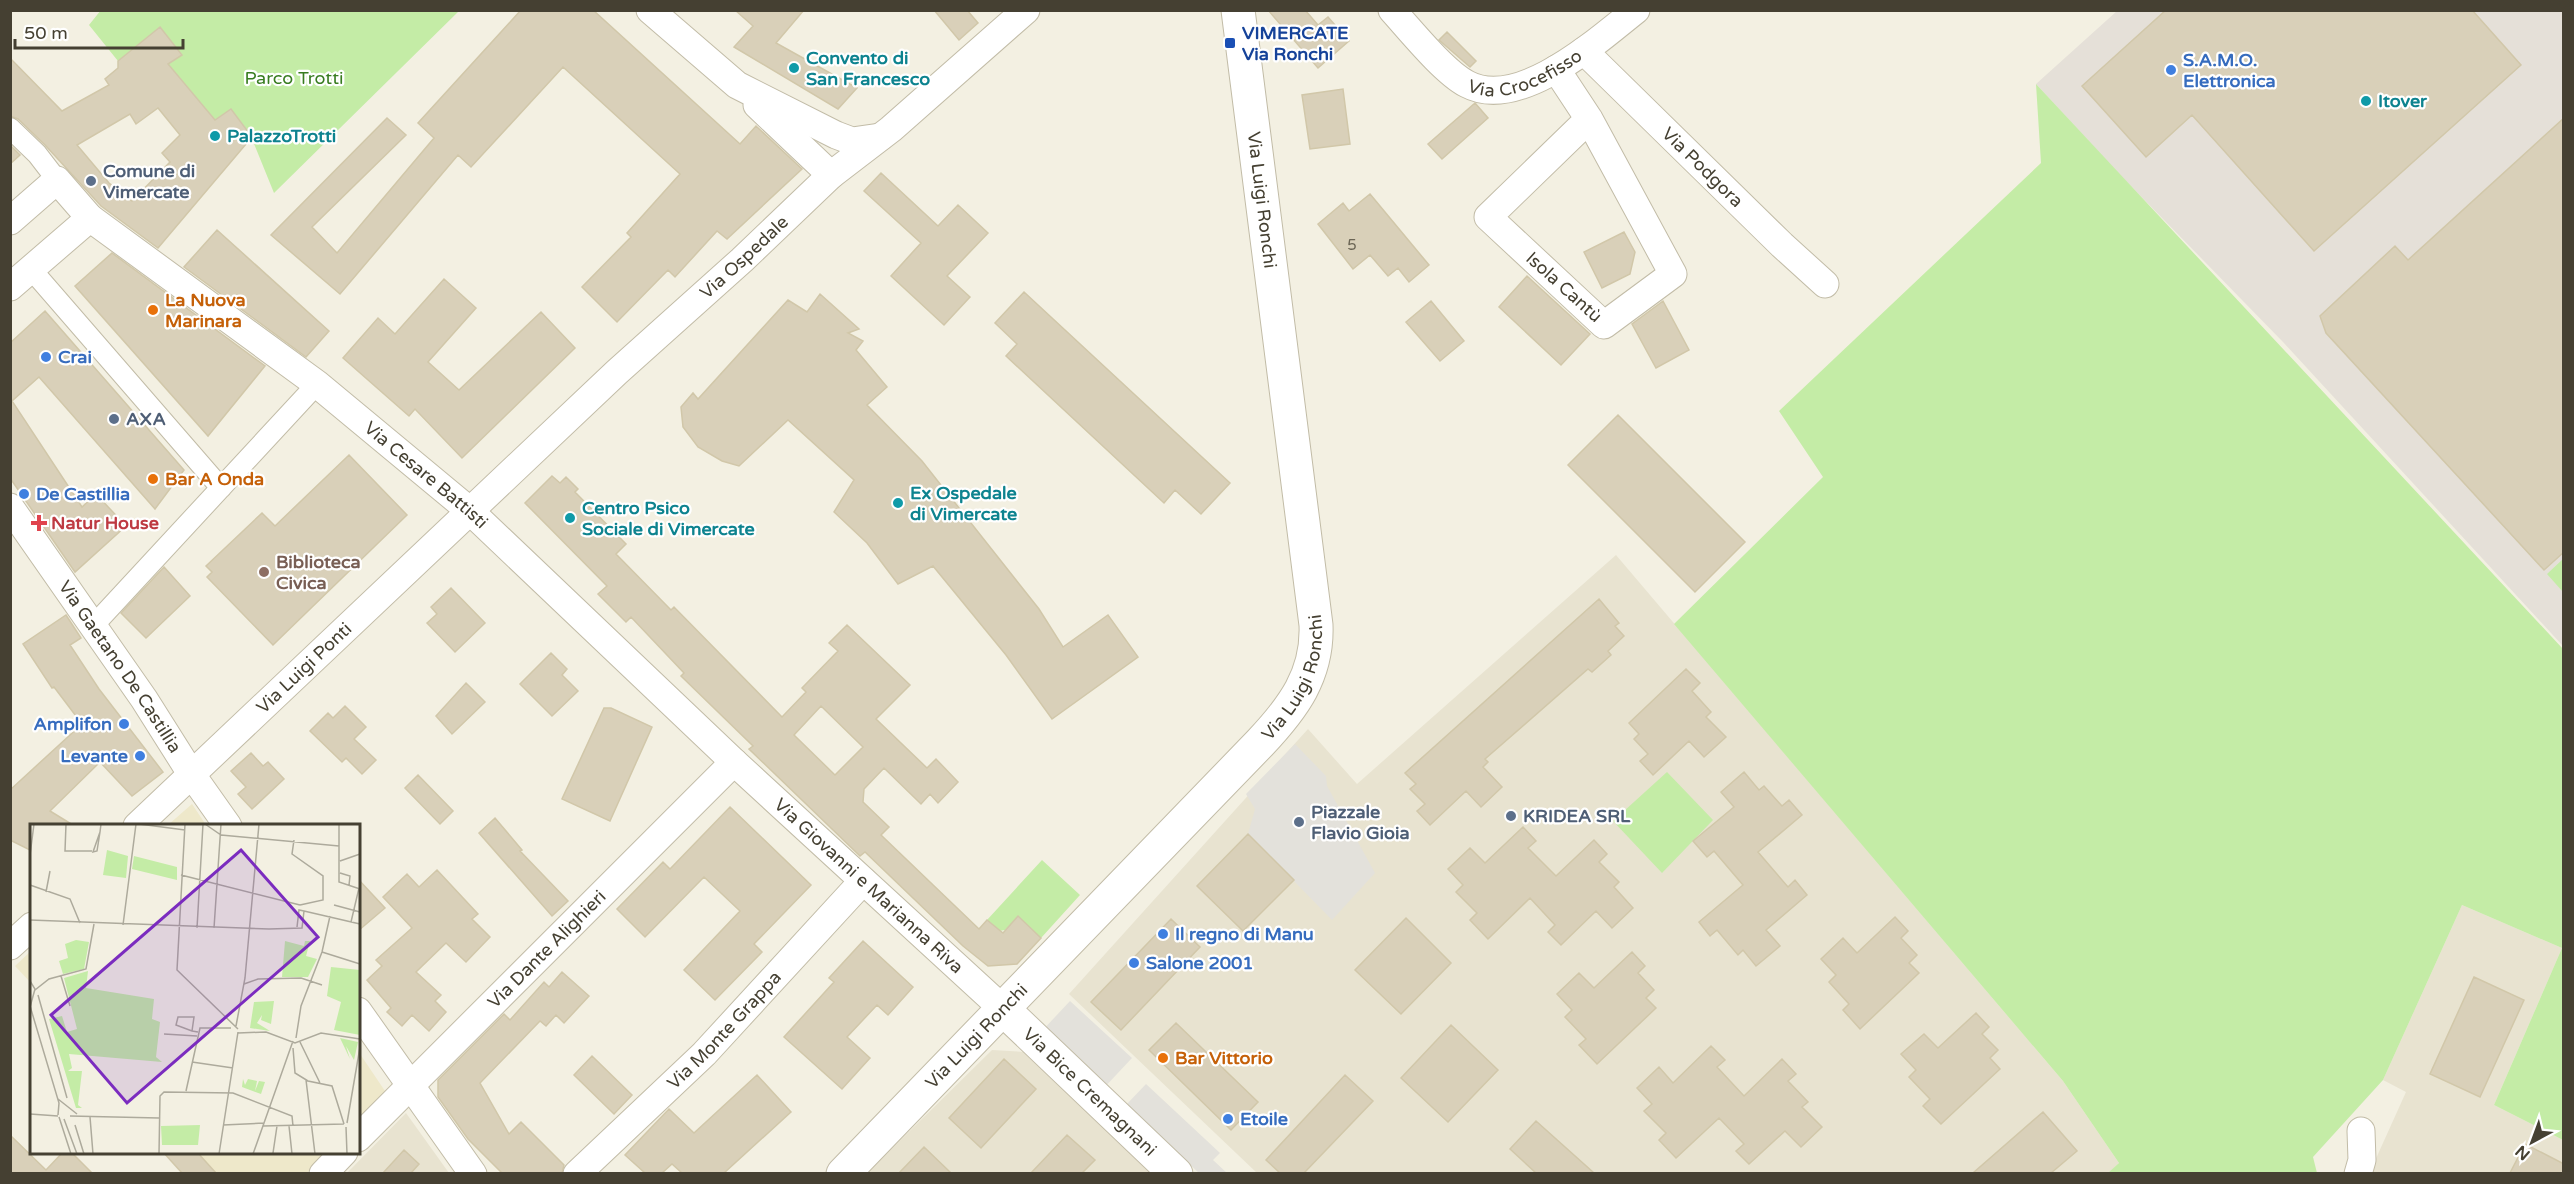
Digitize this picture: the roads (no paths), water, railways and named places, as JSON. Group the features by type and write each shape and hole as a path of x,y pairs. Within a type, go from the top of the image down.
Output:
{"street":[{"path":"650,10 737,85 831,175"},
{"name":"Via Ospedale","path":"470,511 831,175 880,137 1026,10"},
{"name":"Via Luigi Ronchi","path":"843,1173 1283,719 1304,688 1315,656 1316,625 1238,10"},
{"name":"Via Crocefisso","path":"1392,10 1458,78 1473,87 1515,88 1556,69 1584,51 1636,10"},
{"name":"Via Podgora","path":"1584,51 1782,245 1825,284"},
{"name":"Isola Cantù","path":"1556,69 1589,119 1673,274 1604,325 1488,216 1589,119"},
{"path":"737,85 852,141 880,137"},
{"path":"10,128 37,154 57,180 10,221"},
{"name":"Via Cesare Battisti","path":"57,180 90,218 317,384 470,511 734,762"},
{"path":"10,287 90,218"},
{"path":"31,269 221,488"},
{"path":"93,626 317,384"},
{"name":"Via Gaetano De Castillia","path":"10,507 144,699 192,775 227,824"},
{"name":"Via Luigi Ponti","path":"138,824 470,511"},
{"name":"Via Giovanni e Marianna Riva","path":"734,762 1003,1010"},
{"name":"Via Dante Alighieri","path":"360,1136 734,762"},
{"name":"Via Monte Grappa","path":"578,1173 704,1054 863,881"},
{"path":"10,946 30,928"},
{"name":"Via Bice Cremagnani","path":"1003,1010 1176,1173"},
{"path":"360,1014 473,1173"},
{"path":"2358,1173 2362,1160 2361,1131"},
{"path":"323,1173 342,1154"}],"place":[{"name":"VIMERCATE Via Ronchi","path":"1230,43"},
{"name":"Convento di San Francesco","path":"794,68"},
{"name":"S.A.M.O. Elettronica","path":"2171,70"},
{"name":"Itover","path":"2366,101"},
{"name":"PalazzoTrotti","path":"215,136"},
{"name":"Comune di Vimercate","path":"91,181"},
{"name":"La Nuova Marinara","path":"153,310"},
{"name":"Crai","path":"46,357"},
{"name":"AXA","path":"114,419"},
{"name":"Bar A Onda","path":"153,479"},
{"name":"De Castillia","path":"24,494"},
{"name":"Ex Ospedale di Vimercate","path":"898,503"},
{"name":"Centro Psico Sociale di Vimercate","path":"570,518"},
{"name":"Natur House","path":"39,523"},
{"name":"Biblioteca Civica","path":"264,572"},
{"name":"Amplifon","path":"124,724"},
{"name":"Levante","path":"140,756"},
{"name":"KRIDEA SRL","path":"1511,816"},
{"name":"Piazzale Flavio Gioia","path":"1299,822"},
{"name":"Il regno di Manu","path":"1163,934"},
{"name":"Salone 2001","path":"1134,963"},
{"name":"Bar Vittorio","path":"1163,1058"},
{"name":"Etoile","path":"1228,1119"}],"park label":[{"name":"Parco Trotti","path":"294,78"}]}
